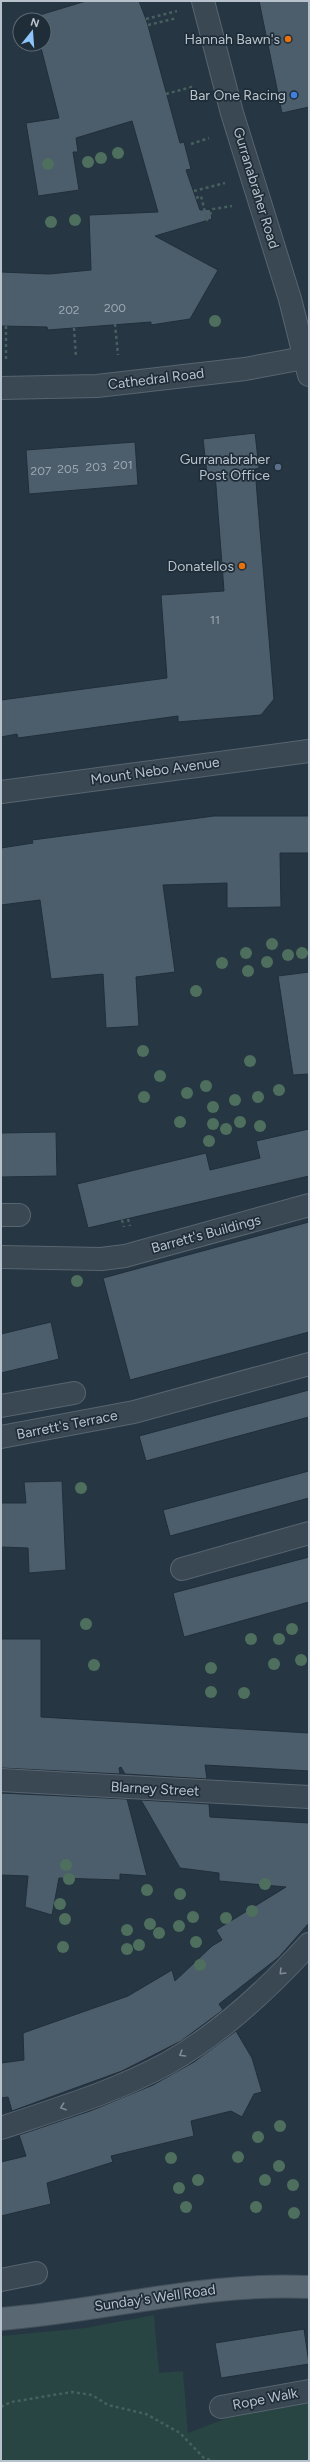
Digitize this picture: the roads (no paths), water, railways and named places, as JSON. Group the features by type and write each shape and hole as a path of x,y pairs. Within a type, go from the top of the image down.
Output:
{"main road":[{"name":"Sunday's Well Road","path":"1,2319 126,2303 213,2289 250,2286 309,2287"}],"street":[{"name":"Gurranabraher Road","path":"203,1 232,113 290,299 307,363"},
{"name":"Cathedral Road","path":"1,388 97,386 307,363"},
{"name":"Mount Nebo Avenue","path":"1,792 309,751"},
{"name":"Barrett's Buildings","path":"1,1257 101,1259 125,1256 309,1205"},
{"name":"Barrett's Terrace","path":"1,1437 134,1412 309,1364"},
{"path":"1,1406 74,1393"},
{"path":"182,1569 309,1533"},
{"name":"Blarney Street","path":"1,1780 309,1797"},
{"path":"1,2128 90,2098 167,2063 190,2049 246,2006 309,1944"},
{"path":"1,2280 36,2273"},
{"name":"Rope Walk","path":"221,2407 309,2391"}],"place":[{"name":"Hannah Bawn's","path":"288,39"},
{"name":"Bar One Racing","path":"294,95"},
{"name":"Gurranabraher Post Office","path":"278,467"},
{"name":"Donatellos","path":"242,566"}]}
